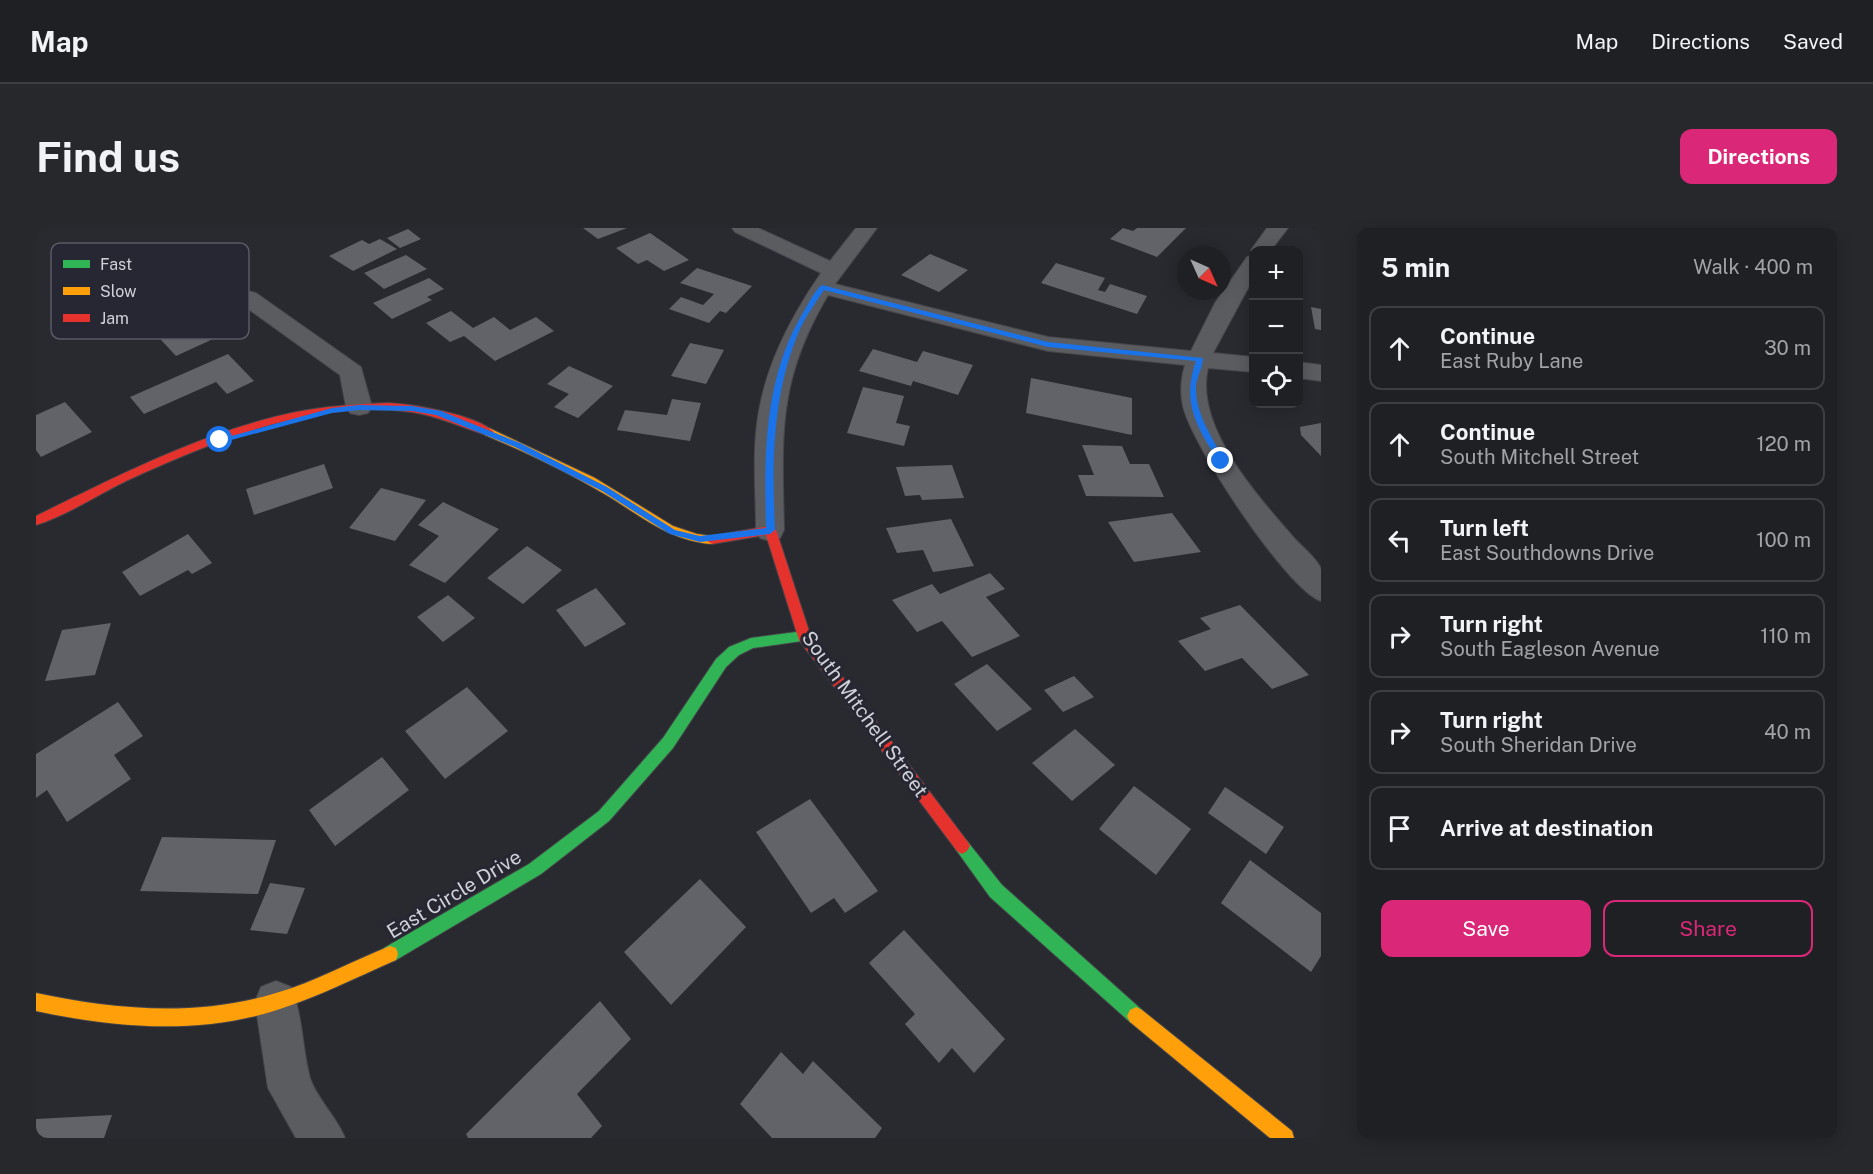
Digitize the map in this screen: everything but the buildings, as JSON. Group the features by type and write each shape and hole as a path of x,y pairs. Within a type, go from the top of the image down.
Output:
{"street":[{"path":"742,228 827,278 1048,344 1249,365"},
{"path":"36,521 143,469 220,440 302,416 359,407 412,408 438,413 518,445 604,489 673,532 700,539 770,530 768,454 774,400 797,329 827,278 867,228"},
{"path":"1265,246 1278,228"},
{"path":"1249,268 1222,309 1200,360 1193,382 1192,401 1207,436 1254,507 1321,589"},
{"path":"249,299 352,372 359,407"},
{"path":"1303,370 1321,372"},
{"name":"South Mitchell Street","path":"770,530 804,636 996,891 1117,1001 1285,1138"},
{"name":"East Circle Drive","path":"36,1002 80,1012 141,1017 222,1015 276,1002 395,952 567,847 604,816 638,780 668,743 721,663 734,651 751,643 804,636"},
{"path":"276,1002 290,1088 321,1138"}],"traffic: fast":[{"path":"390,954 535,869 604,816 668,743 721,663 734,651 751,643 804,636"},
{"path":"962,846 996,891 1136,1016"}],"traffic: slow":[{"path":"489,432 591,481 669,529 697,539 712,540"},
{"path":"36,1002 126,1017 187,1018 217,1015 247,1010 291,997 390,954"},
{"path":"1136,1016 1285,1138"}],"traffic: jam":[{"path":"36,521 119,480 206,443 295,416 341,408 401,407 439,414 489,432"},
{"path":"712,540 770,530 804,636 962,846"}],"route":[{"path":"220,440 302,416 332,410 359,407 412,408 438,413 518,445 604,489 673,532 700,539 722,538 770,530 768,454 774,400 797,329 822,287 1048,344 1173,359 1200,360 1193,382 1192,401 1202,427 1221,461"}]}
